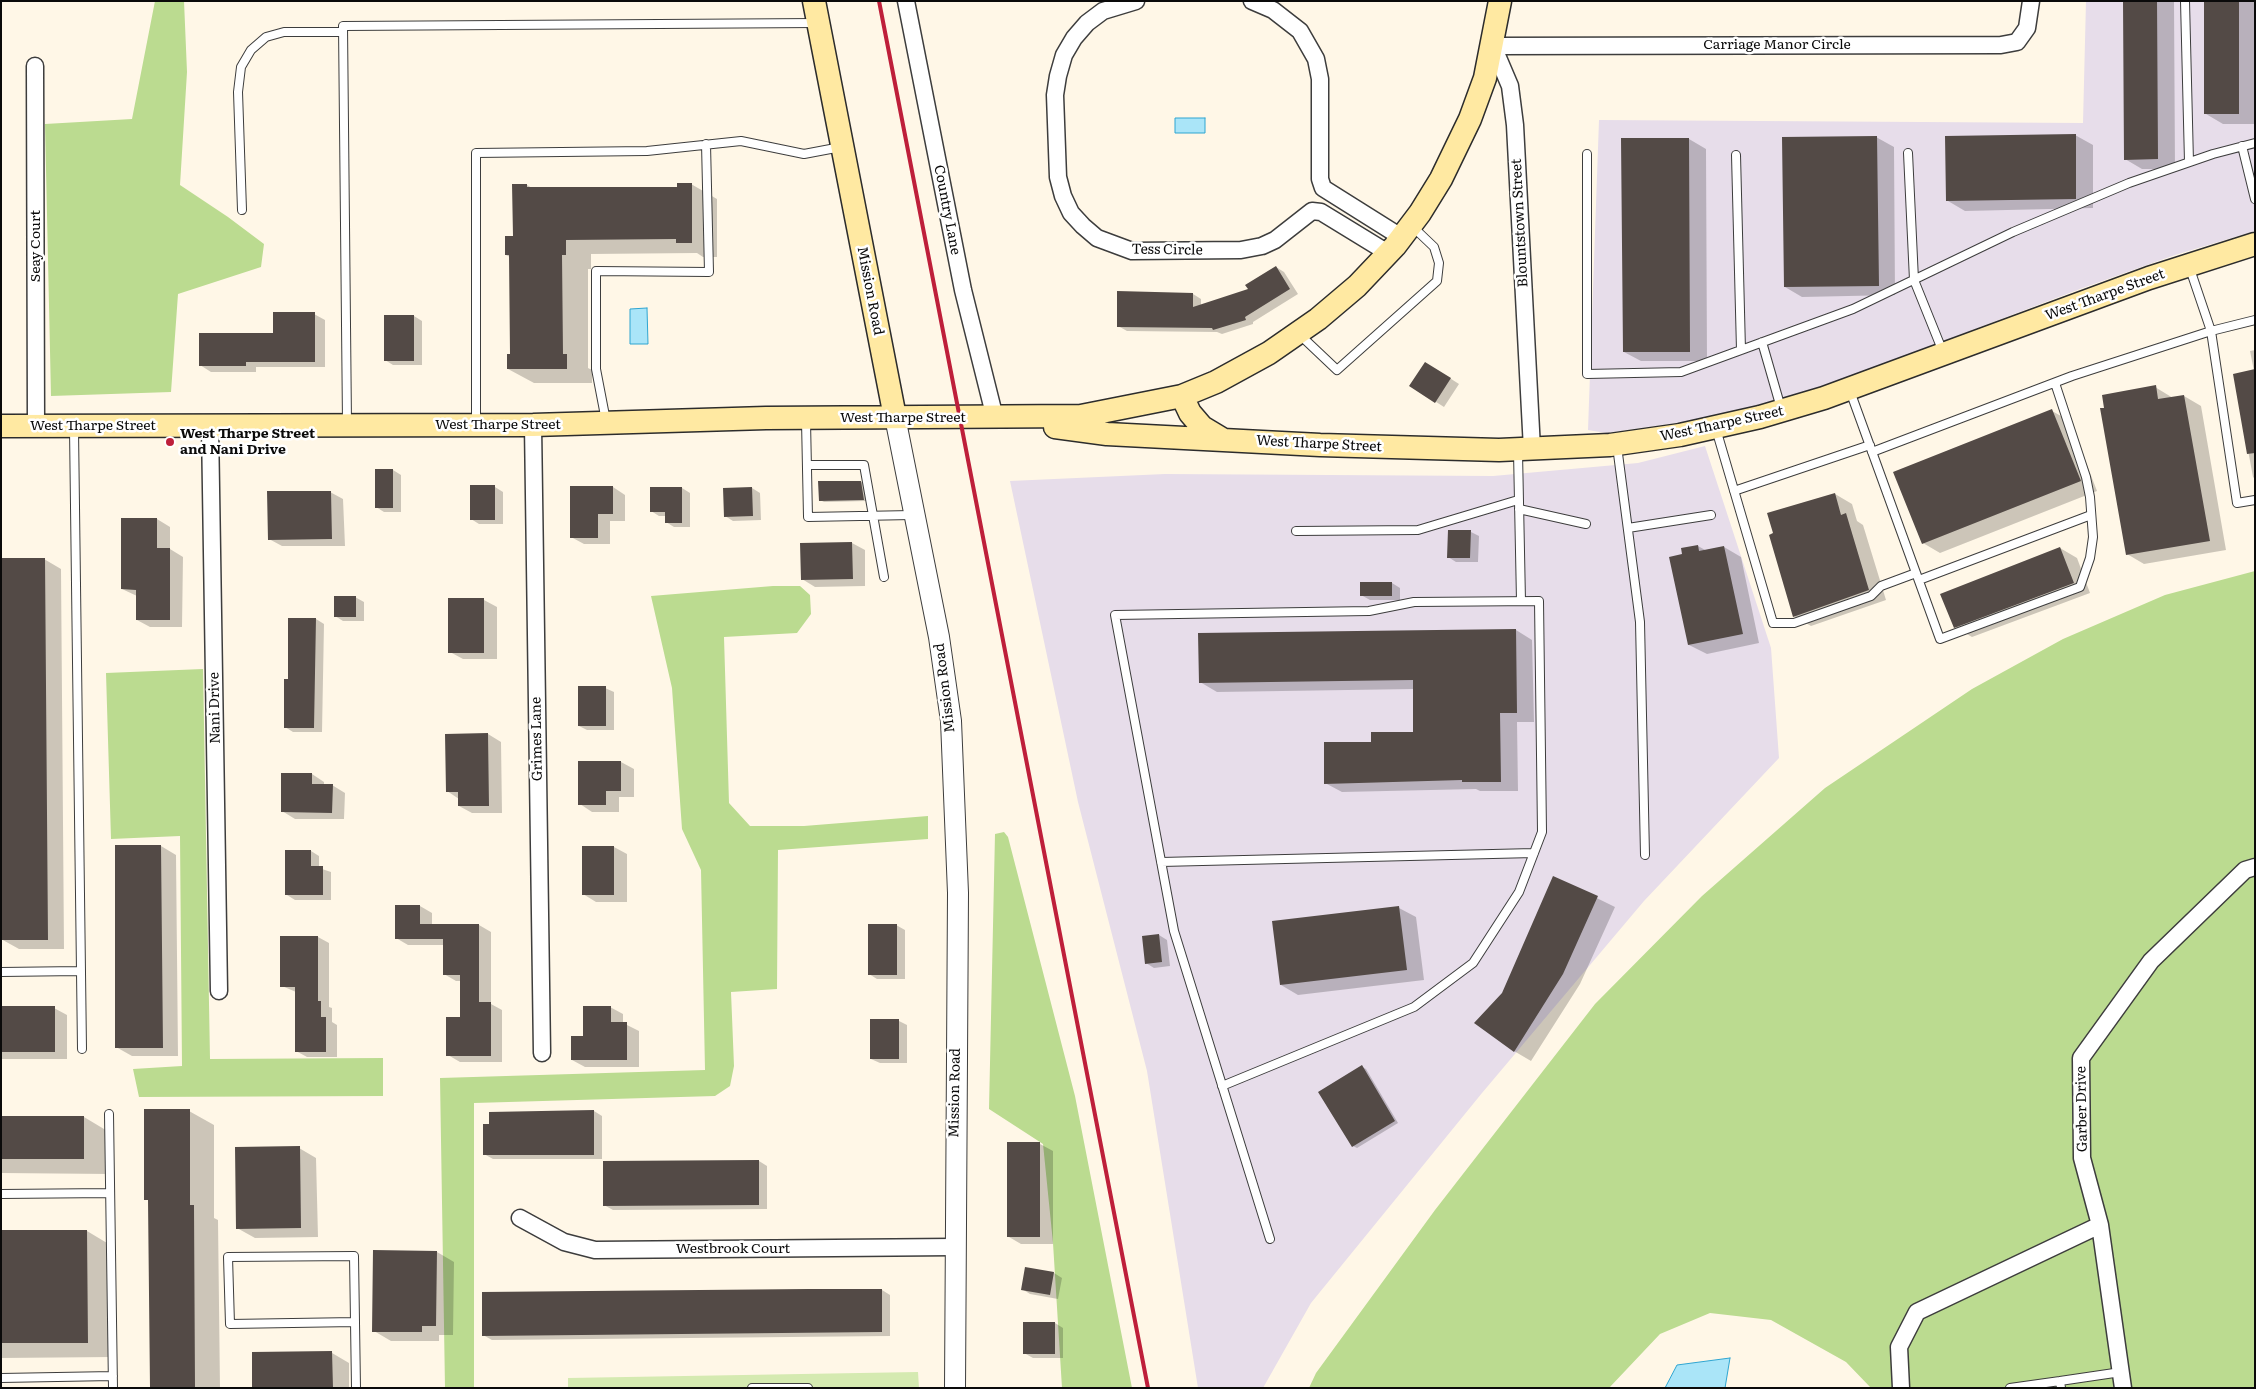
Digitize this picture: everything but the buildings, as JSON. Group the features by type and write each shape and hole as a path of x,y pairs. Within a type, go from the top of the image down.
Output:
{"main road":[{"path":"995,418 1081,416 1182,396 1234,372 1269,353 1318,319 1357,286 1400,238 1441,179 1470,119 1485,78 1493,46 1500,1"},
{"name":"Mission Road","path":"816,12 895,418"},
{"name":"West Tharpe Street","path":"1182,396 1190,413 1202,427 1223,440 1421,449 1525,449 1617,444 1680,435 1782,411 1849,389 2189,265 2255,244"},
{"name":"West Tharpe Street","path":"1,426 533,425 806,418 995,418"},
{"path":"995,418 1107,434 1223,440"}],"street":[{"name":"Country Lane","path":"906,1 963,290 995,418"},
{"name":"Tess Circle","path":"1136,1 1103,11 1087,23 1074,38 1064,55 1055,95 1058,177 1063,196 1071,213 1097,238 1132,252 1242,250 1262,246 1276,240 1305,214 1312,211 1321,212 1330,217 1400,238"},
{"path":"1252,1 1273,10 1286,19 1300,31 1311,47 1320,79 1320,179 1323,188 1400,238"},
{"name":"Carriage Manor Circle","path":"1493,46 2001,45 2017,42 2028,28 2031,1"},
{"name":"Blountstown Street","path":"1493,46 1510,86 1516,125 1525,449"},
{"name":"Seay Court","path":"35,66 36,426"},
{"path":"1330,217 1340,200"},
{"name":"Mission Road","path":"895,418 939,637 951,721 958,893 954,1247 955,1388"},
{"name":"Grimes Lane","path":"533,425 542,1053"},
{"name":"Nani Drive","path":"210,426 219,991"},
{"name":"Garber Drive","path":"2122,1380 2100,1225 2082,1158 2081,1058 2152,961 2245,870 2255,868"},
{"name":"Westbrook Court","path":"520,1218 564,1242 595,1250 954,1247"},
{"path":"1901,1388 1899,1346 1917,1312 2100,1225"}],"lane":[{"path":"2185,1 2189,162"},
{"path":"347,425 344,26 816,12"},
{"path":"242,210 238,92 241,68 248,56 266,37 284,32 344,32"},
{"path":"476,425 476,152 648,151 741,141 804,154 842,147"},
{"path":"1587,154 1588,374 1681,372 1853,309 2013,232 2129,183 2189,162 2255,143"},
{"path":"606,423 596,369 596,271 708,272 706,144"},
{"path":"2242,146 2255,200"},
{"path":"1908,152 1914,280 1944,354"},
{"path":"1736,155 1741,350"},
{"path":"1298,332 1337,370 1437,281 1439,263 1434,247 1400,238"},
{"path":"2189,265 2212,331 2237,503 2255,500"},
{"path":"1734,491 1871,449 2054,383 2212,331 2255,320"},
{"path":"1762,342 1782,411"},
{"path":"1849,389 1940,640 2080,587 2090,558 2093,537 2091,515 2086,478 2054,383"},
{"path":"806,418 808,517 914,515"},
{"path":"74,426 82,1049"},
{"path":"1716,427 1773,623 1794,623 1871,596 1881,586 1918,576 2091,515"},
{"path":"1617,444 1640,622 1645,855"},
{"path":"1520,601 1518,500 1525,449"},
{"path":"807,465 864,465 884,577"},
{"path":"1296,531 1418,530 1518,500"},
{"path":"1519,509 1586,524"},
{"path":"1628,528 1711,515"},
{"path":"1222,1086 1414,1007 1473,963 1519,892 1542,832 1539,601 1414,602 1369,611 1114,615 1174,931 1222,1086 1270,1239"},
{"path":"1161,862 1534,853"},
{"path":"1,972 80,971"},
{"path":"109,1114 113,1388"},
{"path":"1,1194 110,1192"},
{"path":"355,1322 230,1324 228,1257 354,1256 355,1322 356,1388"},
{"path":"1,1378 113,1376"},
{"path":"2010,1388 2122,1380"},
{"path":"752,1388 808,1388"}],"shaded area":[{"path":"2086,1 2255,1 2255,231 2175,255 1825,386 1732,415 1606,433 1588,430 1599,120 2083,123"},
{"path":"1705,446 1771,648 1779,758 1644,901 1482,1093 1311,1303 1263,1388 1198,1388 1147,1071 1078,802 1010,481 1165,474 1493,476 1638,463"}],"green space":[{"path":"155,1 184,1 187,72 180,185 264,244 261,267 178,294 171,392 51,396 45,124 132,119"},
{"path":"2255,571 2255,1388 1871,1388 1846,1362 1771,1320 1710,1313 1660,1334 1609,1388 1309,1388 1316,1373 1435,1210 1595,1004 1702,896 1825,788 1972,689 2063,639 2165,595"},
{"path":"773,586 800,586 810,595 811,614 797,633 724,637 729,803 750,826 804,826 928,816 928,839 778,850 777,989 731,992 734,1066 730,1086 715,1096 474,1103 474,1388 445,1388 440,1078 705,1070 701,870 682,829 672,688 651,596"},
{"path":"203,669 210,1059 383,1058 383,1096 139,1097 133,1069 182,1066 180,836 111,839 106,673"},
{"path":"1004,832 1008,837 1075,1096 1132,1388 1062,1388 1053,1243 1043,1144 989,1109 995,834"},
{"path":"918,1372 919,1388 568,1388 568,1378"}],"water":[{"path":"1175,118 1205,118 1205,133 1175,133"},
{"path":"647,308 648,344 630,344 630,309"},
{"path":"1730,1358 1725,1388 1665,1388 1677,1365"}],"railway":[{"path":"879,1 1148,1388"}],"place":[{"name":"West Tharpe Street and Nani Drive","path":"170,442"}]}
